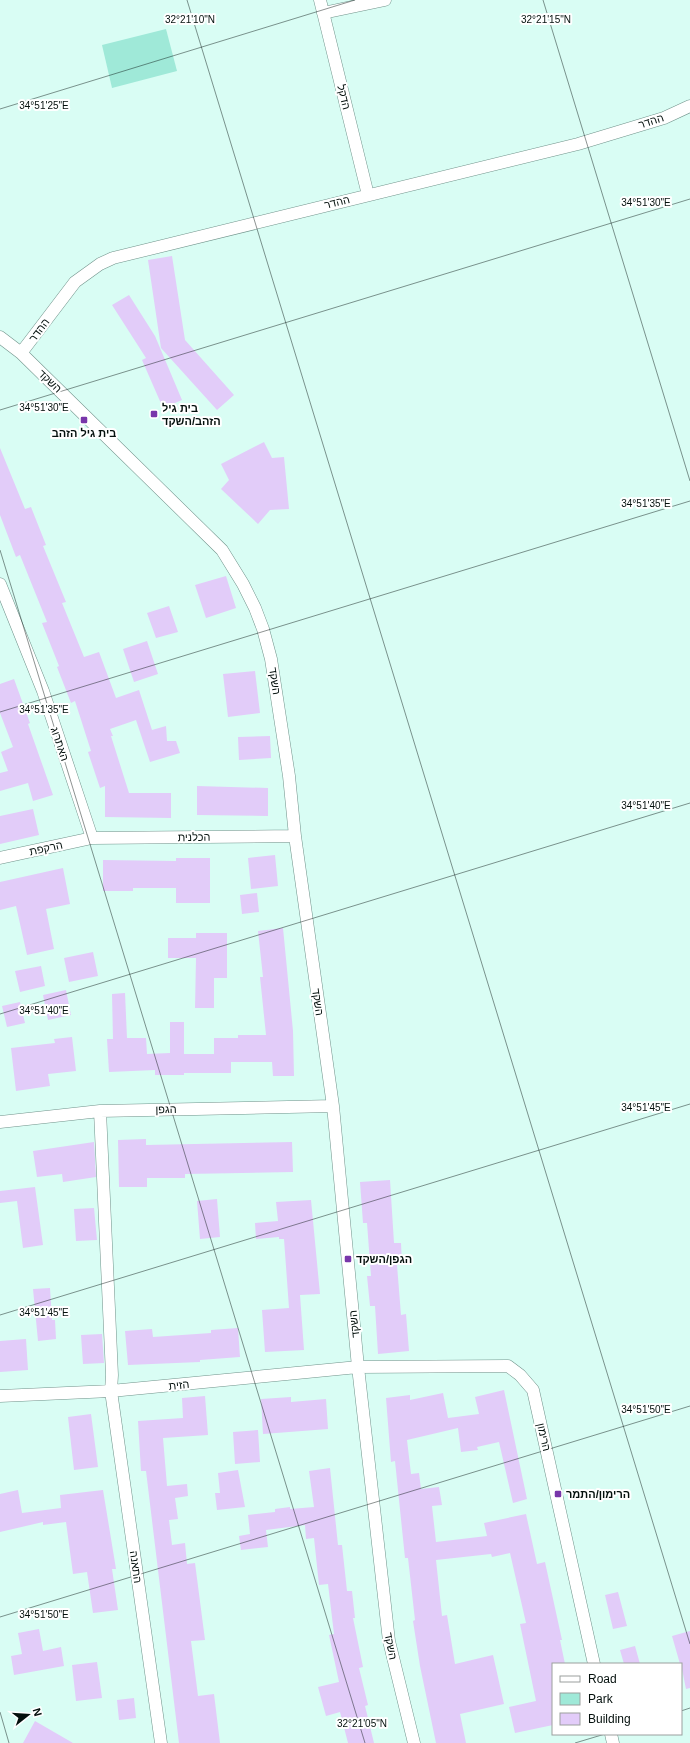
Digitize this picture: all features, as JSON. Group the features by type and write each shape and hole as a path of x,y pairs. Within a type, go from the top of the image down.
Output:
{"street":[{"name":"הדקל","path":"320,0 368,195"},
{"path":"323,13 385,0"},
{"name":"ההדר","path":"21,354 75,282 100,264 113,258 578,144 664,118 690,106"},
{"name":"השקד","path":"0,337 21,354 222,550 243,584 263,629 271,658 289,776 295,836 333,1106 358,1367 389,1641 414,1743"},
{"name":"האתרוג","path":"1,587 42,691 92,838"},
{"name":"הכלנית","path":"92,838 295,836"},
{"name":"הרקפת","path":"0,858 92,838"},
{"name":"הגפן","path":"0,1122 100,1111 333,1106"},
{"name":"התאנה","path":"100,1111 112,1375 111,1391 161,1743"},
{"name":"הרימון","path":"358,1367 508,1366 520,1375 533,1390 594,1663"},
{"name":"הזית","path":"0,1396 111,1391 358,1367"}],"green space":[{"path":"166,29 177,71 112,88 102,45"}],"building":[{"path":"172,256 185,340 234,395 217,410 161,348 148,260"},
{"path":"129,295 155,336 182,400 163,408 142,360 146,358 112,305"},
{"path":"264,442 272,458 284,457 289,509 270,510 258,524 221,489 229,480 221,464"},
{"path":"0,448 25,509 31,507 46,545 43,546 66,602 62,603 84,657 99,652 116,698 139,690 152,730 166,726 167,741 176,741 180,753 150,762 136,720 110,729 129,793 171,793 171,818 105,817 105,786 100,788 88,752 91,751 75,701 71,703 57,667 59,666 42,623 47,622 20,555 16,557 0,515"},
{"path":"226,576 236,608 206,618 195,585"},
{"path":"169,606 178,632 156,638 147,613"},
{"path":"147,641 158,674 134,682 123,649"},
{"path":"255,671 260,713 228,717 223,674"},
{"path":"14,679 53,795 33,801 28,783 0,791 0,773 8,771 1,752 13,747 0,713 0,684"},
{"path":"270,736 271,758 239,760 238,737"},
{"path":"197,786 268,788 268,816 197,815"},
{"path":"33,809 39,835 0,844 0,816"},
{"path":"275,855 278,886 251,889 248,858"},
{"path":"176,858 210,858 210,903 176,903 176,888 133,888 133,891 103,891 103,860 176,861"},
{"path":"63,868 70,904 46,909 54,949 27,955 16,906 0,910 0,882"},
{"path":"257,893 259,912 242,914 240,895"},
{"path":"283,928 293,1031 294,1076 273,1076 272,1062 231,1062 231,1073 184,1073 184,1075 155,1075 155,1070 109,1072 107,1039 113,1039 112,994 125,993 127,1038 146,1038 147,1054 170,1053 170,1022 184,1022 184,1054 214,1054 214,1038 238,1038 238,1035 266,1035 260,977 263,977 258,931"},
{"path":"196,933 227,933 227,978 214,978 214,1008 195,1008 196,958 168,958 168,938 196,938"},
{"path":"93,952 98,976 69,982 64,958"},
{"path":"41,966 45,986 20,992 15,971"},
{"path":"66,990 71,1015 48,1020 43,995"},
{"path":"20,1002 25,1023 7,1027 2,1006"},
{"path":"72,1037 76,1071 48,1074 50,1086 16,1091 11,1048 55,1043 54,1039"},
{"path":"146,1139 146,1145 292,1142 293,1172 185,1174 185,1178 147,1178 147,1187 119,1187 118,1140"},
{"path":"94,1142 96,1177 63,1182 62,1174 37,1177 33,1151"},
{"path":"390,1180 394,1243 401,1243 402,1265 397,1265 401,1315 406,1314 409,1351 378,1354 375,1306 370,1306 367,1276 371,1276 367,1223 363,1223 360,1182"},
{"path":"35,1187 43,1245 23,1248 17,1201 0,1203 0,1191"},
{"path":"217,1199 220,1237 200,1239 197,1201"},
{"path":"311,1200 320,1294 300,1295 304,1350 265,1352 262,1310 289,1308 284,1239 279,1239 279,1237 256,1239 255,1223 278,1221 276,1202"},
{"path":"94,1208 97,1240 76,1241 74,1209"},
{"path":"50,1288 52,1320 55,1320 56,1339 38,1341 33,1289"},
{"path":"238,1328 240,1357 200,1360 200,1362 128,1365 125,1331 152,1329 153,1337 211,1333 211,1330"},
{"path":"102,1334 104,1363 83,1364 81,1335"},
{"path":"26,1339 28,1370 0,1372 0,1341"},
{"path":"504,1390 527,1499 513,1503 499,1442 477,1447 478,1450 461,1452 458,1428 407,1440 411,1474 419,1473 421,1489 439,1487 442,1505 432,1506 436,1542 487,1536 484,1523 526,1514 537,1564 545,1562 562,1640 560,1640 565,1663 552,1663 552,1725 515,1733 509,1707 536,1701 520,1624 526,1623 510,1553 492,1557 491,1554 436,1560 442,1616 447,1615 455,1664 493,1655 504,1704 460,1714 466,1743 436,1743 420,1666 413,1621 415,1620 408,1558 405,1558 395,1461 391,1462 386,1398 410,1395 410,1400 443,1393 448,1418 479,1414 475,1397"},
{"path":"205,1396 208,1435 163,1438 167,1486 187,1484 188,1496 175,1498 178,1519 169,1520 172,1545 185,1543 187,1564 195,1563 205,1640 191,1641 198,1696 214,1694 220,1743 179,1743 146,1471 141,1471 138,1421 183,1418 182,1398"},
{"path":"291,1397 291,1402 326,1399 328,1429 263,1434 261,1399"},
{"path":"91,1414 98,1467 74,1470 68,1417"},
{"path":"258,1430 260,1462 235,1464 233,1432"},
{"path":"330,1468 338,1545 342,1545 347,1591 352,1591 355,1618 353,1618 363,1667 359,1668 368,1705 365,1706 374,1743 348,1743 340,1712 326,1716 318,1687 339,1682 329,1635 334,1634 328,1584 319,1585 314,1538 306,1539 305,1525 266,1530 268,1547 241,1550 239,1536 250,1534 248,1515 275,1512 275,1509 290,1507 290,1509 314,1507 309,1471"},
{"path":"238,1470 245,1507 217,1510 215,1493 220,1493 218,1473"},
{"path":"18,1490 22,1513 61,1508 60,1495 103,1490 116,1569 112,1569 118,1610 93,1613 87,1572 73,1574 66,1522 43,1525 43,1522 0,1532 0,1494"},
{"path":"618,1592 627,1626 613,1629 605,1595"},
{"path":"39,1629 43,1651 61,1647 64,1666 14,1675 11,1656 22,1654 18,1633"},
{"path":"690,1631 690,1688 686,1689 682,1663 680,1663 672,1636"},
{"path":"635,1646 640,1663 624,1663 620,1650"},
{"path":"97,1662 102,1698 76,1701 72,1665"},
{"path":"134,1698 136,1718 119,1720 117,1700"},
{"path":"35,1721 73,1743 23,1743"}],"place":[{"name":"בית גיל הזהב/השקד","path":"154,414"},
{"name":"בית גיל הזהב","path":"84,420"},
{"name":"הגפן/השקד","path":"348,1259"},
{"name":"הרימון/התמר","path":"558,1494"}]}
